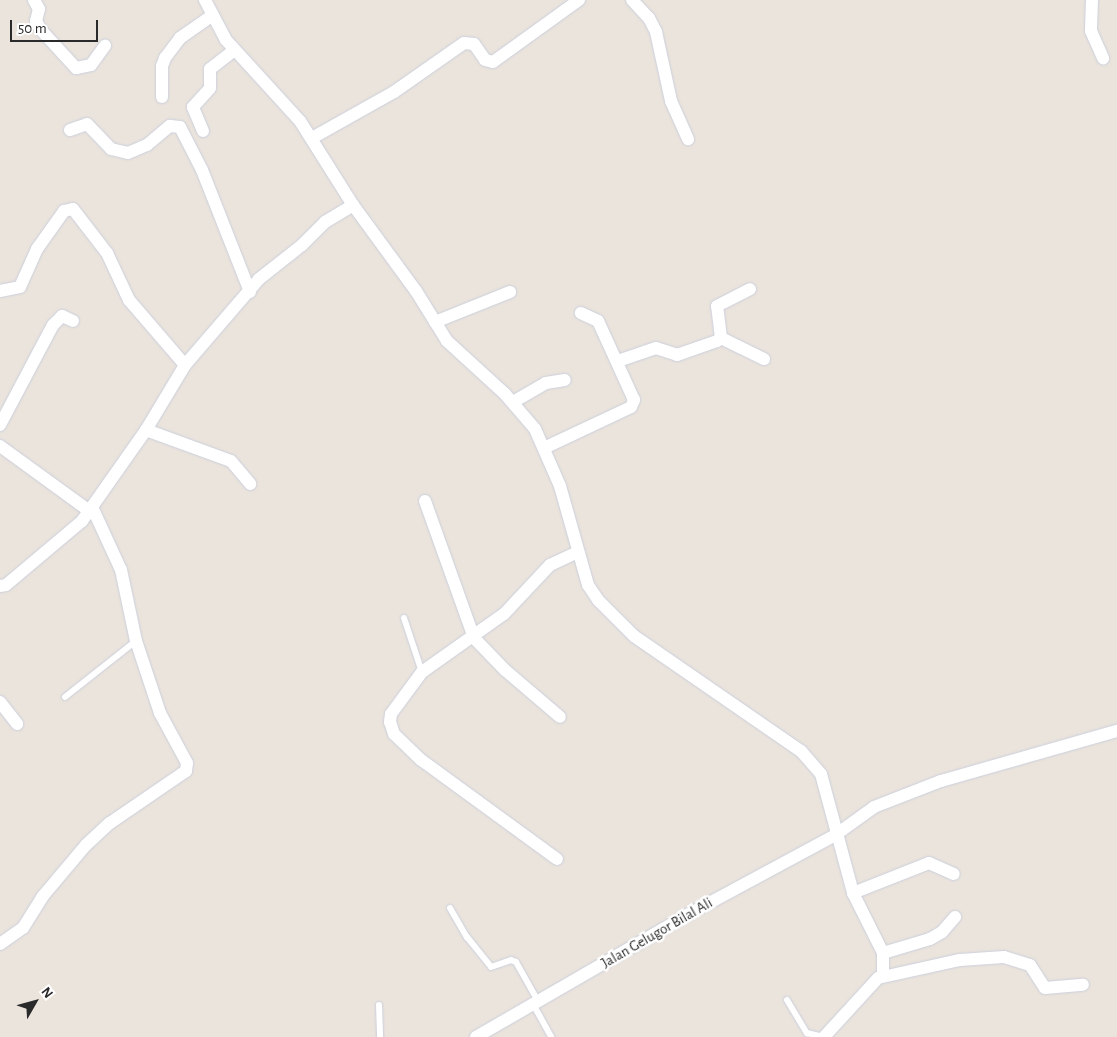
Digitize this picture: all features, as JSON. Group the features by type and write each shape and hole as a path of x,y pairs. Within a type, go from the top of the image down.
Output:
{"street":[{"path":"34,0 39,9 36,21 41,30 76,68 91,65 105,46"},
{"path":"204,0 234,50 288,107 312,138 352,205 455,350 513,402 535,429 560,486 588,584 611,615 662,656 801,751 826,781 853,893 882,953 883,975"},
{"path":"312,138 394,92 464,43 474,44 485,60 493,62 579,0"},
{"path":"632,0 649,18 656,32 671,101 688,139"},
{"path":"1092,0 1090,31 1102,58"},
{"path":"162,97 162,66 165,58 180,38 212,16"},
{"path":"203,131 193,107 210,88 210,69 234,50"},
{"path":"70,130 87,124 111,148 128,153 147,145 170,126 180,127 202,170 250,292"},
{"path":"0,586 6,585 92,510 146,430 185,365 250,292 259,279 302,246 318,228 352,205"},
{"path":"0,291 20,286 36,249 64,211 73,209 107,253 130,300 185,365"},
{"path":"721,338 717,306 750,289"},
{"path":"435,322 510,292"},
{"path":"544,448 630,407 634,395 598,321 581,313"},
{"path":"0,425 53,325 62,316 73,320"},
{"path":"618,361 656,348 677,355 721,338 764,359"},
{"path":"513,402 546,383 565,380"},
{"path":"146,430 231,461 250,484"},
{"path":"0,446 92,510 121,570 136,641 160,713 187,763 186,771 110,823 43,896 23,928 0,944"},
{"path":"425,501 474,638 505,670 560,717"},
{"path":"558,859 433,770 394,734 391,714 422,672 474,638 512,607 550,565 578,552"},
{"path":"0,702 17,724"},
{"name":"Jalan Gelugor Bilal Ali","path":"476,1037 874,807 941,781 1117,731"},
{"path":"853,893 929,863 954,874"},
{"path":"882,953 930,939 942,932 955,917"},
{"path":"824,1037 872,982 883,975 975,957 997,957 1030,965 1045,988 1083,985"}],"lane":[{"path":"404,618 422,672"},
{"path":"65,697 136,641"},
{"path":"450,908 467,936 491,967 511,960 517,964 552,1037"},
{"path":"787,1000 807,1033 824,1037"},
{"path":"379,1005 380,1037"}]}
